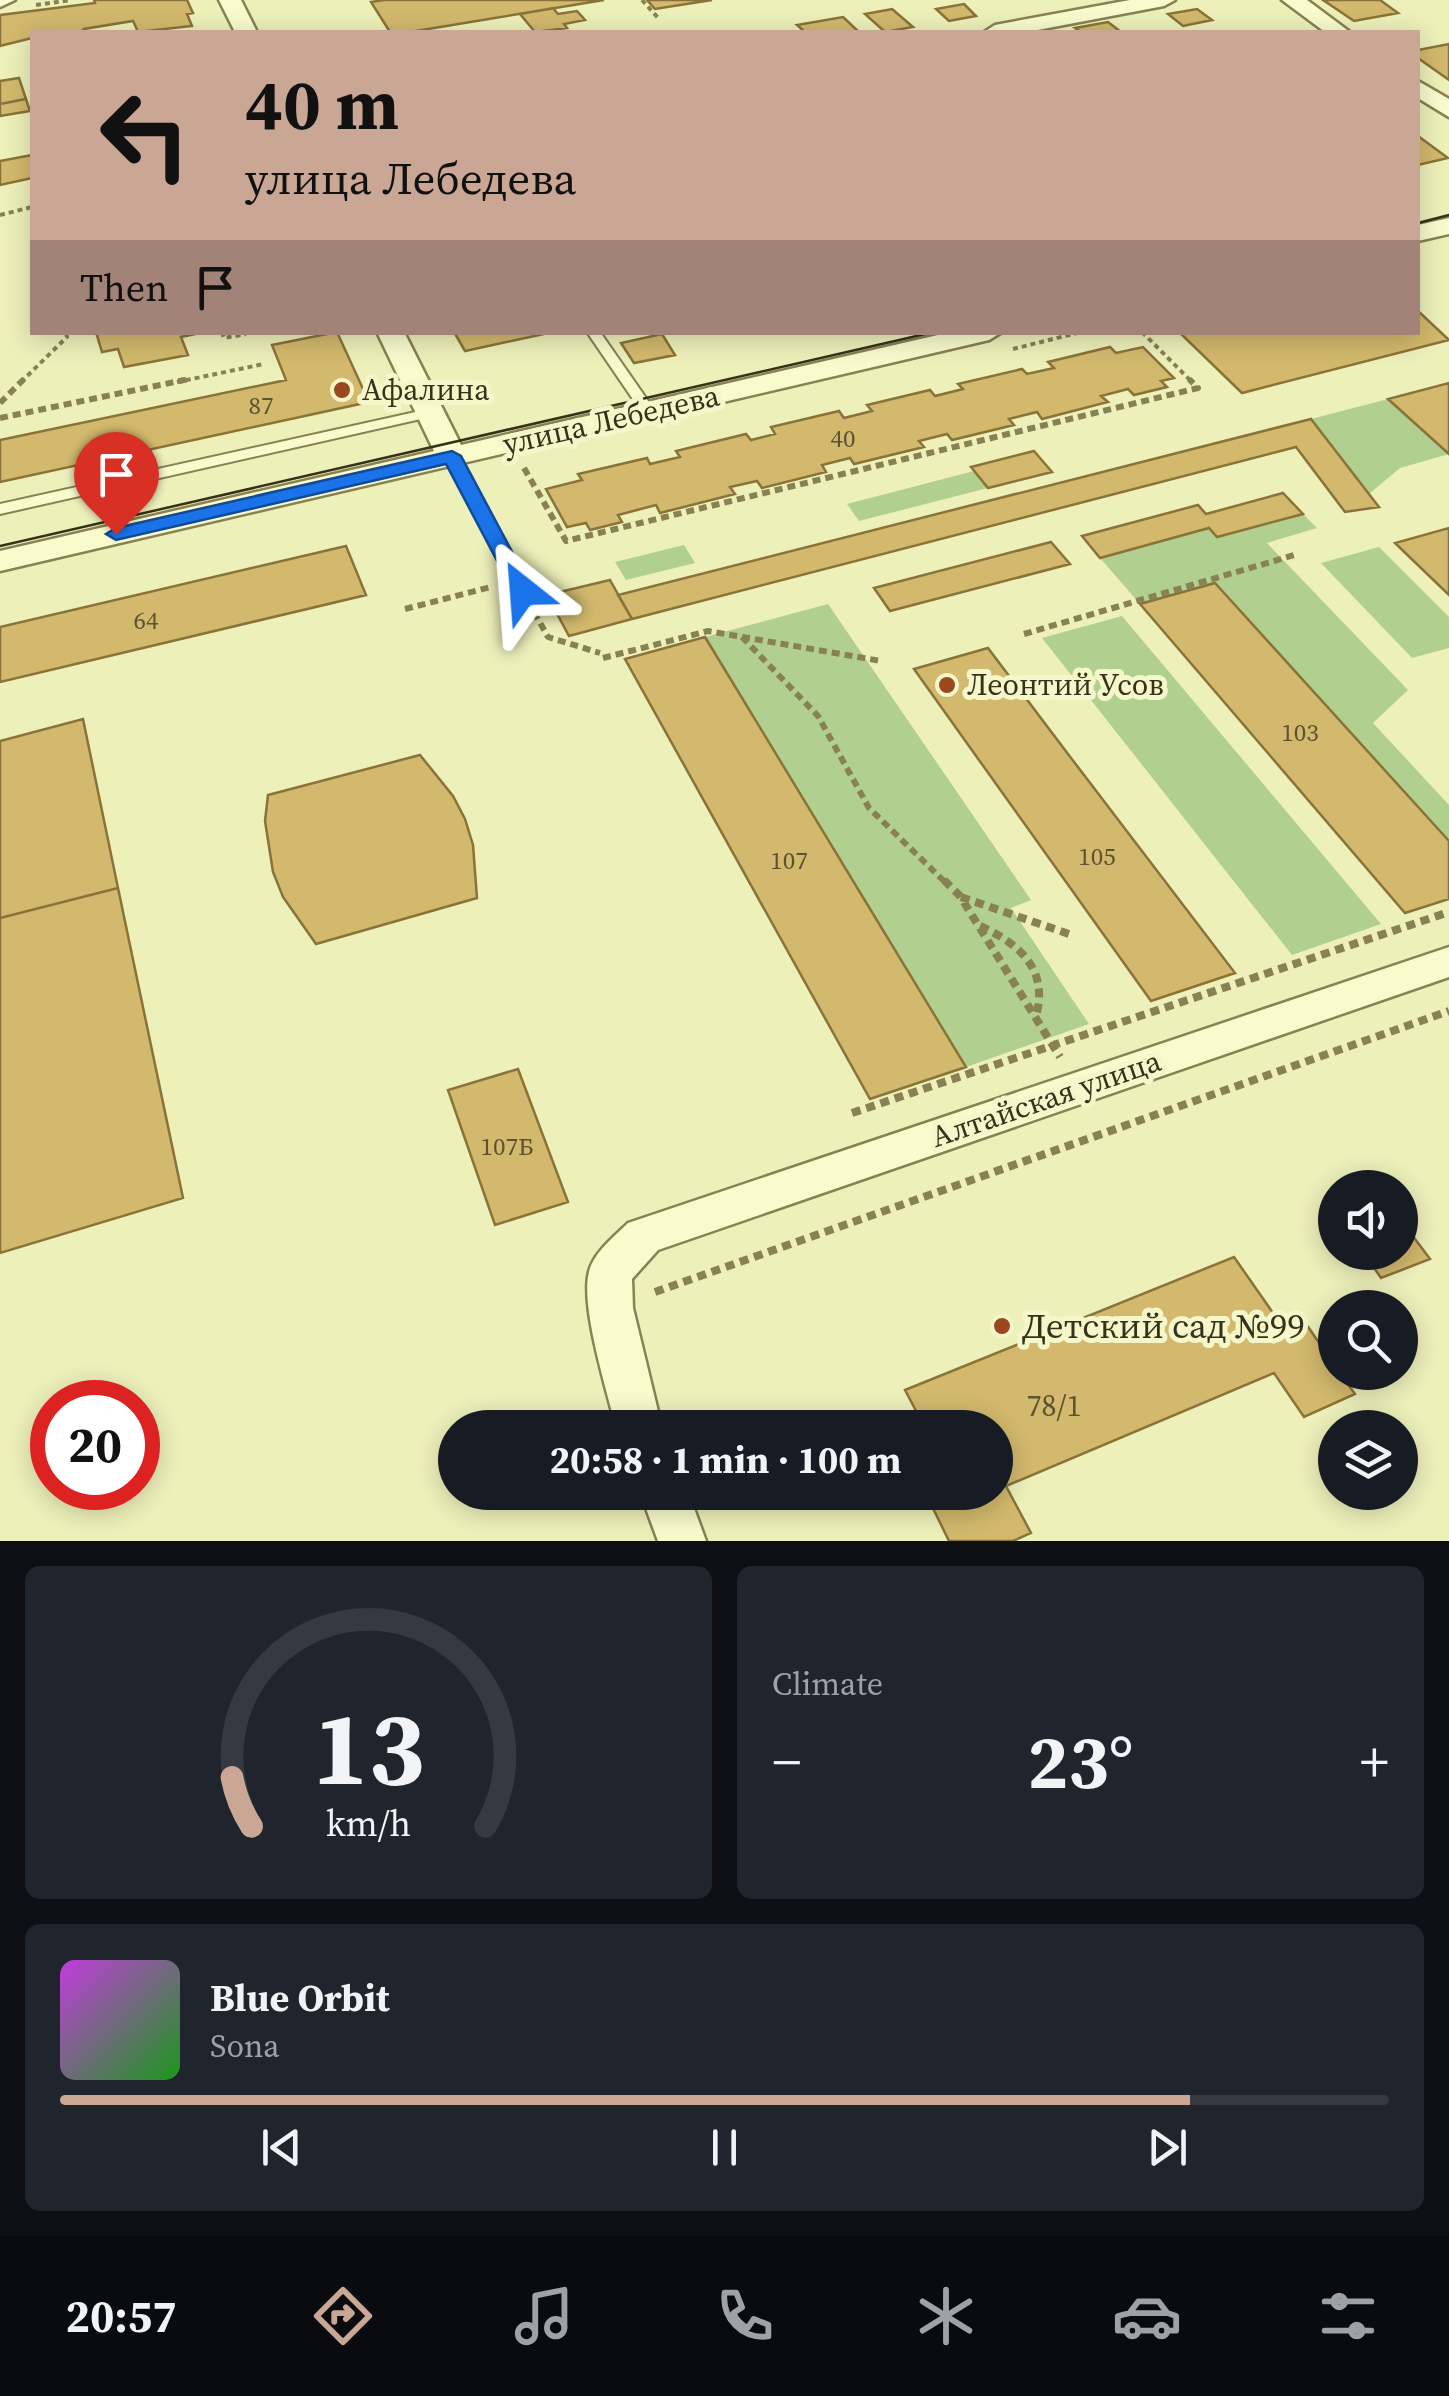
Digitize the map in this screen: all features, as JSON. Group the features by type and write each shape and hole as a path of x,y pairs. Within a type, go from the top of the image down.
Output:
{"street":[{"path":"230,0 245,30"},
{"path":"1006,30 1164,0"},
{"path":"1293,0 1336,30"},
{"path":"1420,89 1449,110"},
{"path":"1420,233 1449,226"},
{"path":"391,335 452,456"},
{"name":"улица Лебедева","path":"0,561 975,335"},
{"name":"Алтайская улица","path":"635,1410 611,1308 610,1273 643,1236 1449,962"},
{"path":"671,1510 682,1541"}],"lane":[{"path":"595,335 648,411"},
{"path":"0,509 429,414"},
{"path":"452,456 523,591"}],"path":[{"path":"642,0 658,19"},
{"path":"0,215 30,208"},
{"path":"0,403 66,335"},
{"path":"523,466 566,541 1198,388 1145,335"},
{"path":"0,418 264,364"},
{"path":"1024,634 1298,554"},
{"path":"405,609 507,584"},
{"path":"548,638 602,656 708,631 880,661"},
{"path":"742,637 818,716 869,808 960,896 1079,1088"},
{"path":"960,896 1072,936"},
{"path":"852,1113 1449,912"},
{"path":"978,925 1007,937 1025,952 1040,977 1044,998 1036,1018"},
{"path":"654,1306 656,1288 1449,1011"}],"green space":[{"path":"1388,399 1449,454 1400,468 1369,494 1311,419"},
{"path":"974,471 988,488 859,521 847,504"},
{"path":"1303,514 1317,528 1267,543 1408,690 1373,723 1449,805 1449,841 1215,584 1140,604 1100,558 1209,528 1217,537"},
{"path":"684,545 695,563 626,580 615,562"},
{"path":"1379,547 1449,617 1449,648 1412,658 1321,563"},
{"path":"828,604 1031,900 1011,908 1089,1024 966,1067 705,637"},
{"path":"1122,616 1381,924 1292,955 1042,638"}],"building":[{"path":"94,0 187,0 193,13 187,14 192,26 137,30 133,21 83,30 30,30 30,38 0,46 0,15 95,3"},
{"path":"604,0 422,30 389,30 371,2"},
{"path":"647,0 712,0 655,9"},
{"path":"1323,0 1380,0 1398,13 1354,21"},
{"path":"964,4 976,16 949,21 936,9"},
{"path":"553,8 558,14 577,11 585,20 564,24 567,28 533,30 520,14"},
{"path":"892,9 913,27 883,30 865,14"},
{"path":"1197,9 1212,20 1183,26 1168,14"},
{"path":"843,17 857,30 803,30 797,25"},
{"path":"1108,22 1118,30 1078,30 1075,28"},
{"path":"1449,44 1449,80 1420,59 1420,50"},
{"path":"19,78 26,99 0,104 0,81"},
{"path":"26,99 30,111 0,116 0,104"},
{"path":"1420,137 1448,158 1420,165"},
{"path":"30,155 30,178 0,185 0,161"},
{"path":"1420,313 1449,340 1242,393 1182,335 1420,335"},
{"path":"97,335 190,335 181,337 188,355 124,367 118,349 102,352"},
{"path":"338,335 369,402 0,482 0,440 286,380 272,345"},
{"path":"456,335 539,335 465,351"},
{"path":"663,335 675,355 634,363 621,343"},
{"path":"1110,347 1116,353 1143,347 1174,378 1161,381 1167,387 1134,395 1128,389 1101,396 1108,402 1042,419 1037,412 1009,419 1014,425 952,440 947,434 919,441 924,447 854,464 850,458 822,465 826,472 762,488 757,481 730,487 735,494 660,513 656,505 618,515 622,522 590,530 586,523 567,527 546,489 582,480 578,474 647,458 650,464 680,457 676,451 746,434 751,440 775,434 771,427 839,411 844,418 872,411 867,405 930,390 935,396 963,389 958,384 1022,369 1027,374 1054,368 1048,362"},
{"path":"1449,383 1449,454 1388,399"},
{"path":"1311,419 1379,507 1345,512 1296,447 632,619 618,595"},
{"path":"1034,451 1052,472 988,488 971,467"},
{"path":"1283,493 1303,514 1217,537 1209,528 1100,558 1082,536 1198,505 1206,514"},
{"path":"1449,528 1449,595 1395,543"},
{"path":"1051,542 1070,564 890,611 874,588"},
{"path":"346,546 366,595 0,682 0,627"},
{"path":"610,580 632,619 569,636 547,595"},
{"path":"1215,583 1449,841 1449,899 1405,913 1140,604"},
{"path":"705,637 966,1067 870,1099 625,659"},
{"path":"988,648 1235,973 1151,1001 914,669"},
{"path":"83,719 118,888 0,918 0,741"},
{"path":"420,755 453,796 465,819 473,845 477,898 316,944 283,897 273,872 265,821 268,795"},
{"path":"118,888 183,1198 0,1253 0,918"},
{"path":"518,1069 568,1202 495,1225 448,1090"},
{"path":"1418,1243 1430,1259 1418,1264"},
{"path":"1234,1257 1280,1323 1300,1315 1318,1341 1318,1390 1352,1390 1355,1394 1304,1417 1274,1373 1013,1483 1013,1410 916,1410 905,1390"},
{"path":"1375,1270 1402,1270 1381,1278"},
{"path":"1013,1499 1031,1533 1013,1541 949,1541 934,1510 1013,1510"}],"tram line":[{"path":"1420,222 1449,215"},
{"path":"0,546 921,335"}],"place":[{"name":"Афалина","path":"342,390"},
{"name":"Леонтий Усов","path":"947,685"},
{"name":"Детский сад №99","path":"1002,1326"}],"route":[{"path":"116,534 452,456 523,591"}]}
